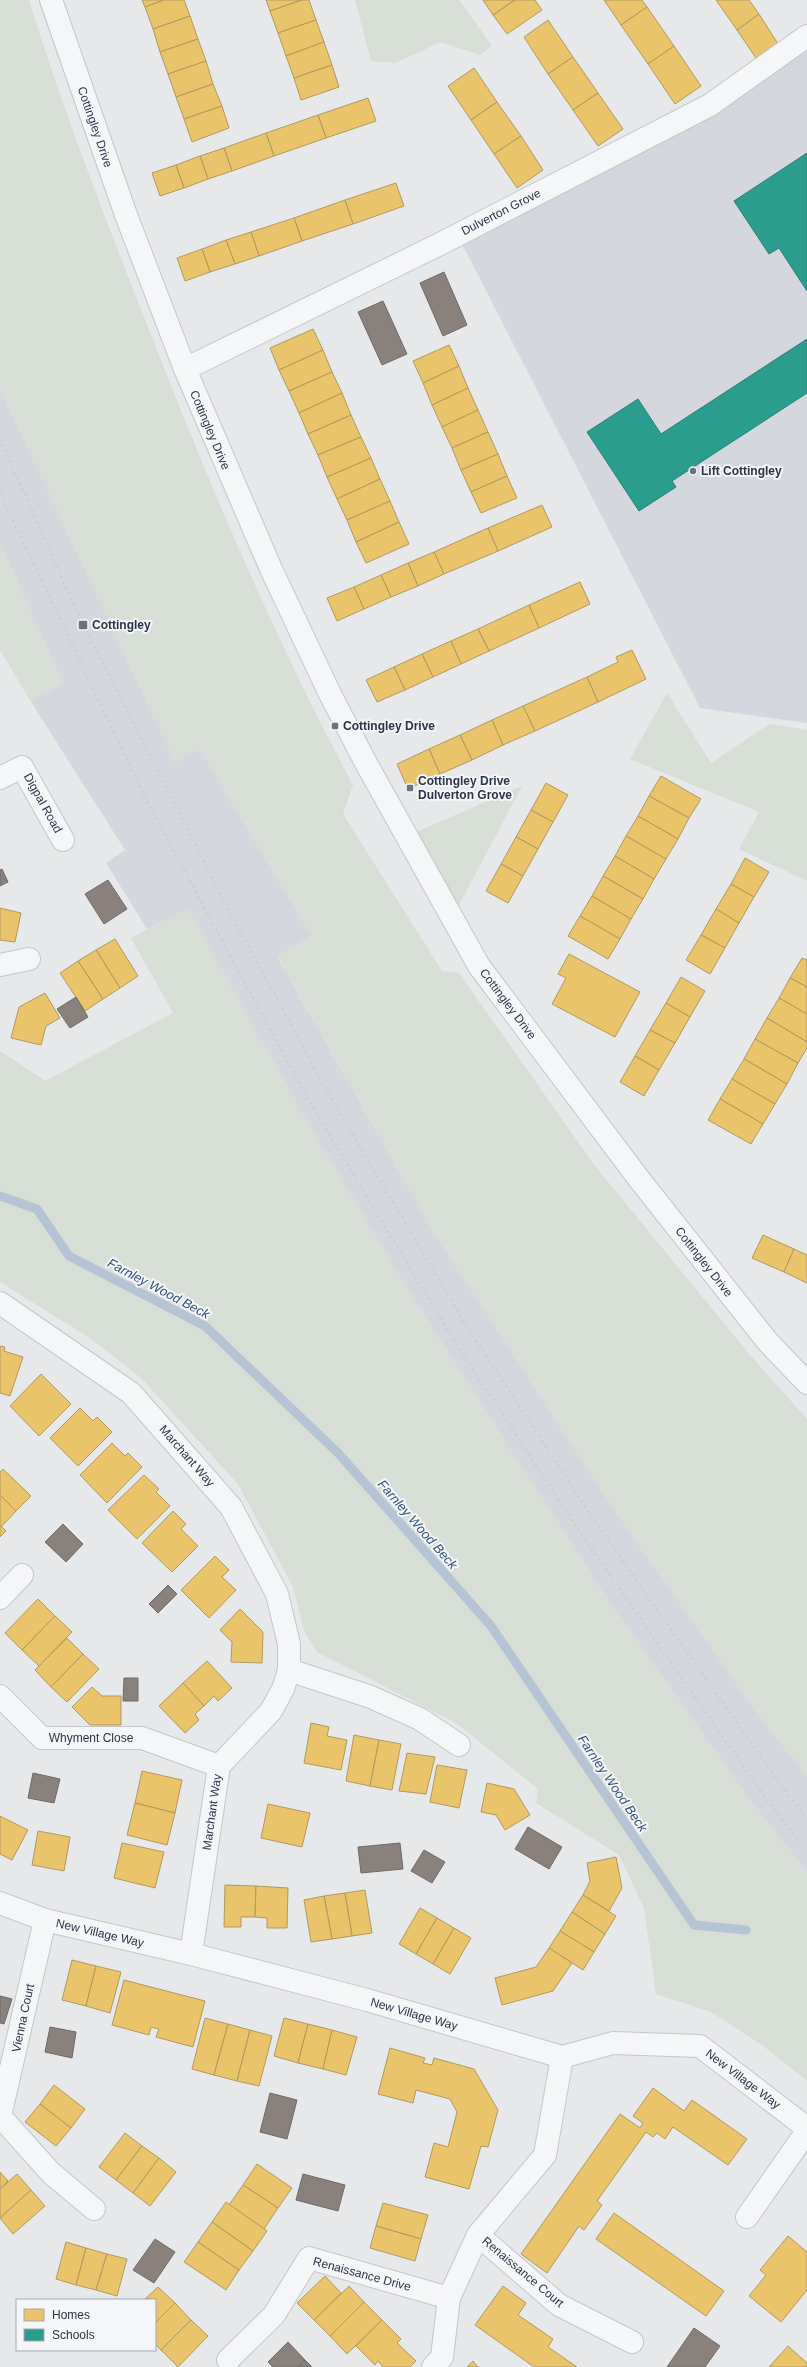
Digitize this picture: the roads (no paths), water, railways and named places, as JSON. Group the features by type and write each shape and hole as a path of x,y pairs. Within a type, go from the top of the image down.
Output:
{"street":[{"name":"Cottingley Drive","path":"51,0 126,215 185,369 268,562 330,694 479,966 639,1179 767,1342 807,1383"},
{"name":"Dulverton Grove","path":"185,369 440,244 710,105 807,36"},
{"name":"Digpal Road","path":"0,778 22,767 64,840"},
{"path":"0,965 29,959"},
{"name":"Marchant Way","path":"0,1303 131,1393 231,1507 277,1594 289,1644 289,1670 283,1689 271,1711 219,1766 191,1954"},
{"path":"0,1598 22,1575"},
{"path":"289,1670 371,1697 413,1716 459,1745"},
{"name":"Whyment Close","path":"0,1696 42,1738 142,1738 219,1766"},
{"name":"New Village Way","path":"0,1903 45,1920 191,1954 382,2004 562,2057 613,2043 700,2046 807,2130"},
{"name":"Vienna Court","path":"45,1920 0,2116 51,2173 94,2209"},
{"path":"433,2367 442,2357 449,2298 478,2235 545,2155 562,2057"},
{"path":"747,2216 807,2130"},
{"name":"Renaissance Court","path":"478,2235 559,2305 632,2342"},
{"name":"Renaissance Drive","path":"228,2360 274,2315 309,2258 449,2298"}],"waterway":[{"name":"Farnley Wood Beck","path":"0,1196 37,1209 69,1256 205,1326 338,1453 491,1626 694,1925 746,1930"}],"railway":[{"path":"0,439 83,625 235,922 328,1093 464,1322 590,1514 777,1780 807,1819"},
{"path":"0,493 146,800 309,1101 450,1334 575,1525 761,1792 807,1852"}],"place":[{"name":"Lift Cottingley","path":"693,471"},
{"name":"Cottingley","path":"83,625"},
{"name":"Cottingley Drive","path":"335,726"},
{"name":"Cottingley Drive Dulverton Grove","path":"410,788"}]}
